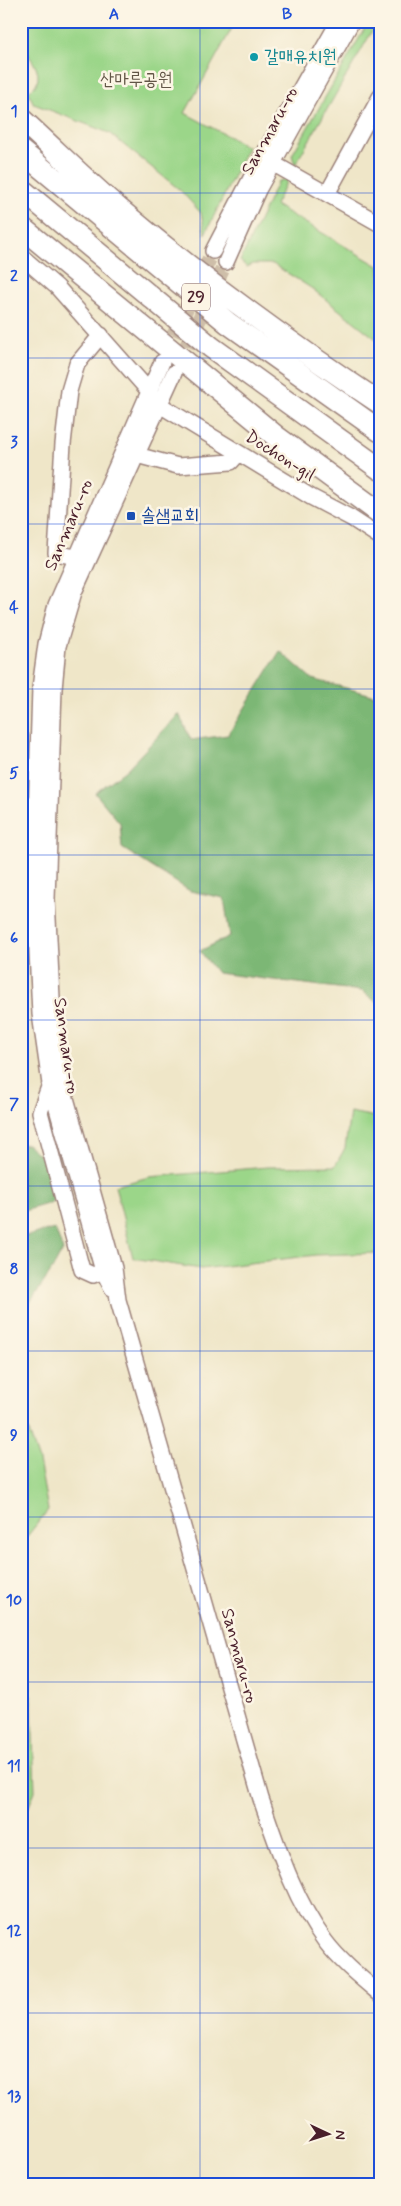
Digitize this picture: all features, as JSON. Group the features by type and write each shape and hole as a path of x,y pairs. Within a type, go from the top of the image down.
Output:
{"highway":[{"path":"21,119 118,208 239,306 308,356 380,403"},
{"name":"29","path":"21,151 228,324 380,431"},
{"name":"29","path":"21,189 211,346 380,469"},
{"path":"21,227 278,438 380,513"}],"street":[{"name":"Sanmaru-ro","path":"213,251 261,159 339,21"},
{"name":"Sanmaru-ro","path":"226,262 258,190 352,21"},
{"path":"327,194 380,97"},
{"path":"274,164 380,224"},
{"path":"21,256 57,287 148,390"},
{"path":"82,558 56,553 63,444 69,391 77,364 100,334"},
{"name":"Sanmaru-ro","path":"162,362 148,390 128,454 82,558 56,605 46,644 40,688 34,887 40,1014 50,1084 118,1300 238,1721 282,1858 303,1906 326,1942 358,1976 380,1994"},
{"name":"Sanmaru-ro","path":"128,454 160,405 174,373"},
{"name":"Dochon-gil","path":"160,405 380,537"},
{"path":"128,454 178,466 231,462 240,453"},
{"name":"Sanmaru-ro","path":"82,558 58,646 54,689 47,898 54,1037 62,1084 108,1269"}],"green space":[{"name":"산마루공원","path":"21,21 236,21 185,113 248,147 205,234 201,213 180,190 109,133 34,104 28,92 34,87 38,75 34,63 21,46"},
{"path":"369,21 378,21 295,165 292,155"},
{"path":"288,179 275,205 380,267 380,342 311,288 273,264 253,264 247,267 240,261 278,181"},
{"path":"280,651 312,679 380,697 380,1005 362,991 217,973 200,951 230,936 224,898 190,891 122,848 120,823 95,793 126,770 179,714 191,740 228,735"},
{"path":"350,1112 380,1118 380,1253 316,1255 201,1269 133,1258 115,1186 149,1177 268,1167 335,1166 345,1148"},
{"path":"27,1144 49,1164 56,1198 50,1203 21,1212 21,1145"},
{"path":"55,1229 63,1250 29,1304 21,1327 21,1237"},
{"path":"21,1409 39,1461 48,1510 21,1544"},
{"path":"21,1625 31,1678 35,1791 21,1826"}],"tunnel":[{"path":"164,356 213,251"},
{"path":"177,367 226,262"}],"place":[{"name":"갈매유치원","path":"254,57"},
{"name":"솔샘교회","path":"131,516"}]}
